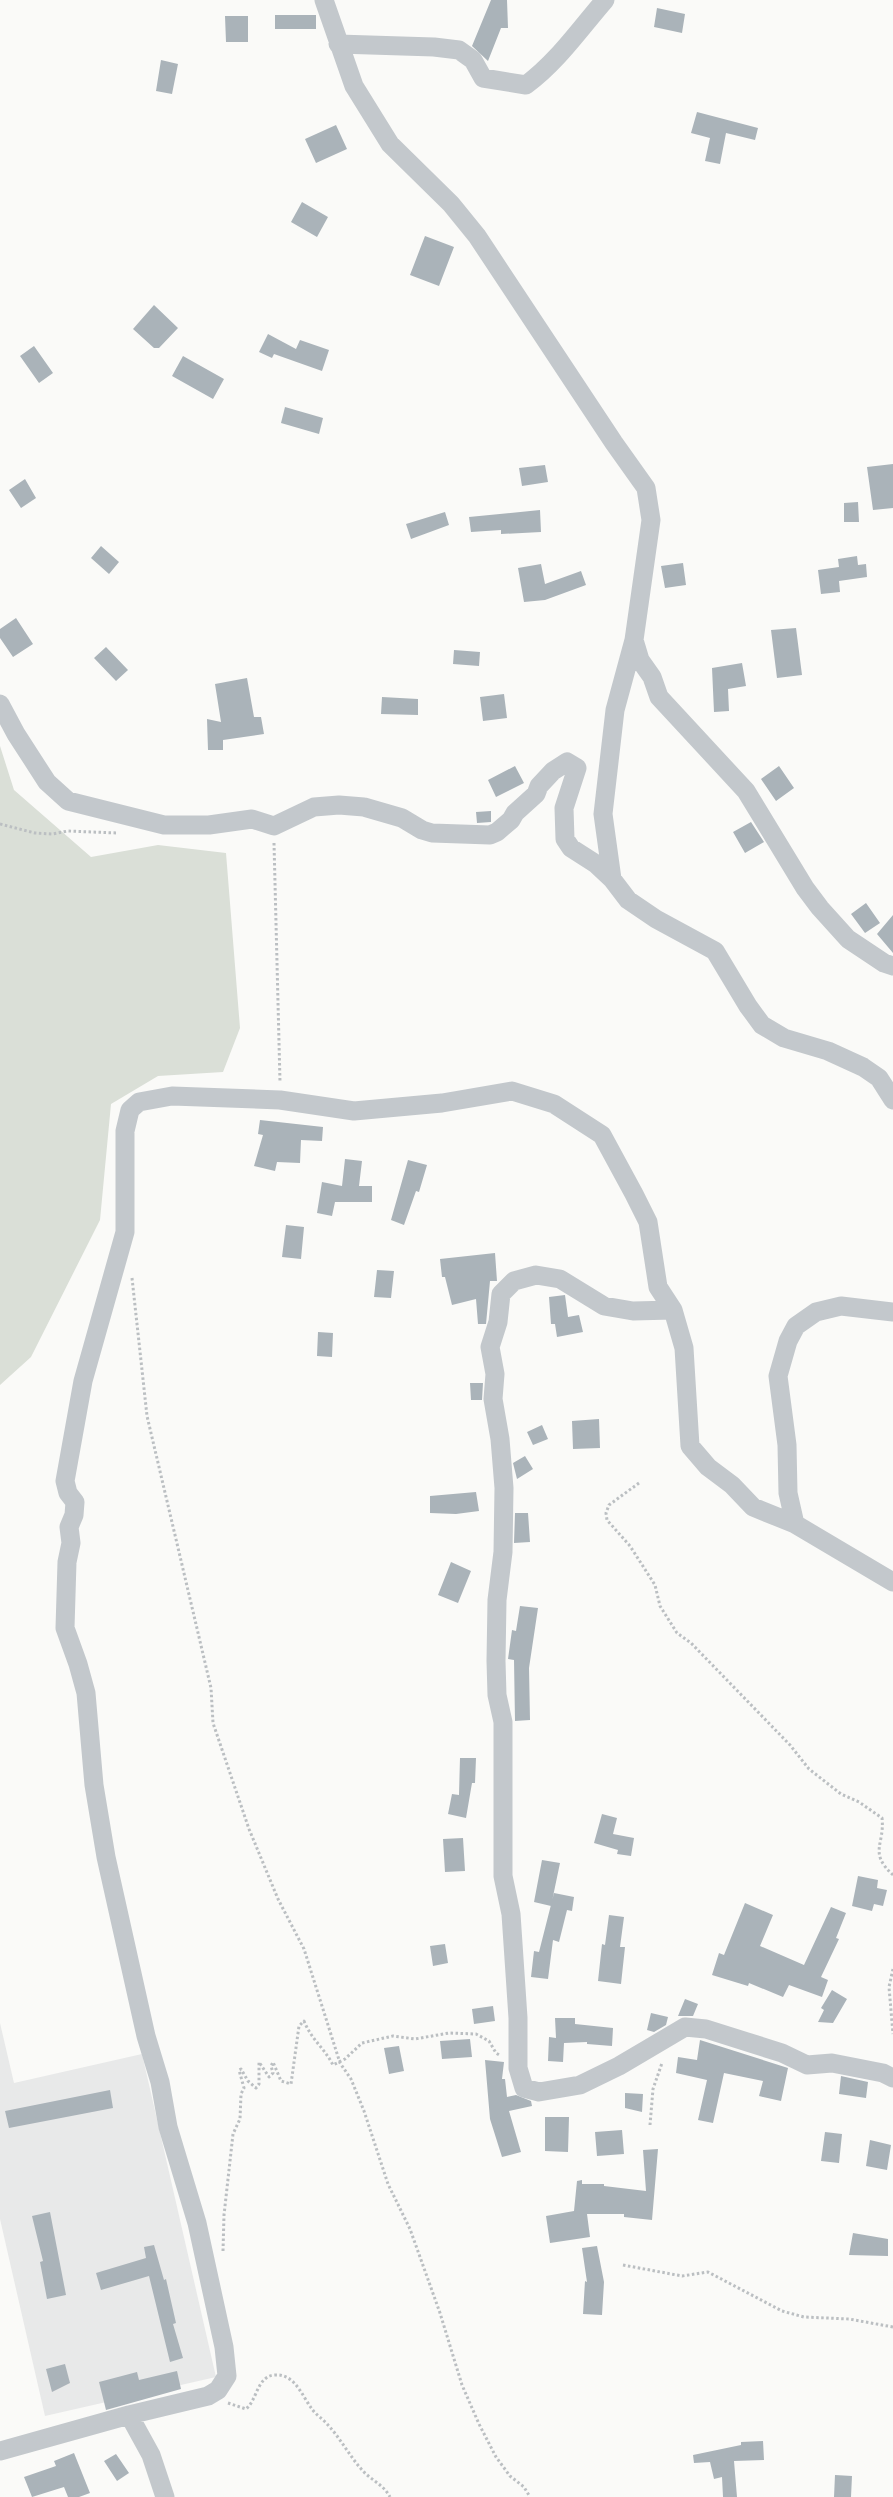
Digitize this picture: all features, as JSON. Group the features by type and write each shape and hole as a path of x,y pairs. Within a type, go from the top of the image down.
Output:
{"street":[{"path":"324,0 354,86 390,144 452,204 477,236 614,443 646,488 651,520 634,640 615,710 603,814 612,879"},
{"path":"338,44 434,47 459,50 473,60 483,78 526,85 547,70 605,0"},
{"path":"634,640 640,660 652,677 660,697 746,791 805,888 820,908 848,939 884,963 893,966"},
{"path":"0,704 16,734 47,782 68,801 164,825 209,825 252,819 274,826 314,807 339,805 364,806 402,818 422,830 432,833 490,835 497,832 511,820 514,813 536,794 539,786 554,771 567,762 576,768 564,808 565,839 571,848 596,864 612,879 628,900 656,919 715,951 748,1006 762,1025 784,1038 828,1051 863,1067 879,1078 893,1100"},
{"path":"0,2451 129,2415 196,2400 218,2390 227,2376 224,2347 197,2223 168,2127 160,2082 146,2036 106,1857 94,1785 86,1693 65,1628 67,1562 71,1543 68,1527 74,1515 75,1502 68,1493 65,1481 83,1381 125,1232 125,1131 130,1110 139,1102 172,1096 280,1100 354,1111 442,1102 512,1091 554,1104 602,1135 648,1222 658,1287 673,1310 684,1348 690,1446 708,1467 732,1485 753,1507 796,1524 893,1582"},
{"path":"673,1310 634,1311 604,1306 560,1279 536,1275 514,1281 501,1294 498,1322 490,1347 495,1374 493,1398 500,1439 504,1488 503,1552 497,1600 496,1661 497,1695 503,1722 503,1876 511,1914 515,1959 518,2068 524,2088 539,2092 570,2088 619,2066 685,2027 706,2029 782,2053 807,2065 832,2063 893,2078"},
{"path":"796,1524 788,1493 787,1445 778,1376 788,1341 796,1326 816,1312 841,1306 893,1312"},
{"path":"129,2415 151,2455 164,2497"}],"path":[{"path":"0,824 35,833 52,834 68,831 119,833"},
{"path":"274,826 280,1100"},
{"path":"131,1270 147,1416 211,1688 213,1723 249,1829 278,1899 304,1949 340,2063 351,2079 364,2111 385,2176 410,2229 440,2313 462,2385 496,2457 530,2497"},
{"path":"639,1483 609,1505 606,1513 607,1520 630,1546 655,1585 660,1606 677,1633 691,1643 790,1745 810,1769 841,1794 859,1802 882,1818 883,1827 878,1846 881,1865 893,1875"},
{"path":"893,1969 889,1987 893,2034"},
{"path":"222,2257 233,2134 240,2119 241,2094 244,2088 239,2070 241,2069 248,2082 256,2088 259,2084 259,2062 269,2077 273,2073 271,2066 274,2062 281,2081 292,2084 299,2026 304,2021 312,2038 324,2050 333,2065 340,2063 362,2043 373,2040 393,2036 415,2039 433,2035 476,2034 489,2041 496,2053 518,2068"},
{"path":"650,2126 653,2089 662,2062"},
{"path":"623,2265 682,2276 708,2272 782,2311 804,2317 850,2319 893,2327"},
{"path":"213,2393 229,2404 246,2409 253,2400 258,2387 265,2379 273,2375 286,2376 301,2390 312,2409 328,2425 363,2472 387,2491 390,2497"}],"shaded area":[{"path":"0,746 14,790 91,857 158,845 226,853 240,1028 223,1072 158,1076 111,1104 100,1220 31,1357 0,1385"},
{"path":"0,2023 14,2083 142,2054 216,2377 45,2416 0,2219"}],"building":[{"path":"491,0 507,0 508,28 501,28 488,61 472,46"},
{"path":"657,8 685,14 682,33 654,27"},
{"path":"275,15 316,15 316,29 275,29"},
{"path":"225,16 248,16 248,42 226,42"},
{"path":"161,60 178,64 172,94 156,91"},
{"path":"697,112 758,128 755,140 726,133 720,164 705,161 710,138 691,133"},
{"path":"336,125 347,149 316,163 305,139"},
{"path":"302,202 328,217 317,237 291,222"},
{"path":"425,236 454,247 439,286 410,275"},
{"path":"154,305 178,328 159,348 154,348 133,329"},
{"path":"268,334 296,349 300,340 329,350 322,371 274,354 272,358 259,352"},
{"path":"34,346 53,373 39,383 20,356"},
{"path":"183,356 224,379 213,399 172,376"},
{"path":"285,407 323,418 319,434 281,423"},
{"path":"893,464 893,508 873,510 867,467"},
{"path":"545,465 548,482 522,486 519,468"},
{"path":"25,479 36,498 21,508 9,490"},
{"path":"858,502 859,522 844,522 844,503"},
{"path":"540,510 541,532 501,534 501,530 471,532 469,517"},
{"path":"445,512 449,525 411,539 406,524"},
{"path":"101,546 119,562 109,574 91,558"},
{"path":"857,556 858,565 866,564 867,577 839,581 840,592 821,594 818,570 839,567 838,559"},
{"path":"683,563 686,585 665,588 661,566"},
{"path":"541,564 545,584 581,571 586,585 545,600 524,602 518,568"},
{"path":"16,618 33,644 13,657 0,638 0,629"},
{"path":"796,628 802,675 777,678 771,630"},
{"path":"106,647 128,670 116,681 94,658"},
{"path":"454,650 480,652 479,666 453,664"},
{"path":"742,663 746,686 728,689 729,711 714,712 712,668"},
{"path":"247,678 254,717 261,717 264,734 223,740 223,750 208,750 207,719 221,722 215,684"},
{"path":"504,694 507,718 483,721 480,697"},
{"path":"382,697 418,699 418,715 381,714"},
{"path":"515,766 524,783 496,797 488,780"},
{"path":"779,766 794,788 776,801 761,779"},
{"path":"491,811 491,822 477,823 476,812"},
{"path":"751,822 764,842 745,853 733,832"},
{"path":"866,903 880,923 865,933 851,914"},
{"path":"893,915 893,953 877,934"},
{"path":"260,1120 323,1127 322,1141 301,1140 300,1163 277,1162 275,1171 254,1166 263,1135 258,1134"},
{"path":"345,1159 362,1161 359,1186 372,1186 372,1202 335,1202 332,1216 317,1213 322,1182 342,1186"},
{"path":"408,1160 427,1165 419,1192 416,1191 404,1225 391,1220"},
{"path":"286,1225 304,1227 301,1259 282,1257"},
{"path":"495,1253 497,1281 490,1281 486,1324 478,1324 476,1299 452,1305 445,1277 442,1277 440,1259"},
{"path":"377,1270 394,1271 391,1298 374,1297"},
{"path":"565,1295 568,1317 579,1315 583,1332 557,1337 555,1324 551,1324 549,1297"},
{"path":"318,1332 333,1333 332,1357 317,1356"},
{"path":"470,1383 483,1383 482,1400 471,1400"},
{"path":"599,1419 600,1448 573,1449 572,1421"},
{"path":"542,1425 548,1439 533,1445 527,1432"},
{"path":"525,1456 533,1469 517,1479 513,1463"},
{"path":"476,1492 479,1511 456,1514 430,1513 430,1496"},
{"path":"515,1513 528,1513 530,1542 514,1543"},
{"path":"451,1562 471,1571 458,1603 438,1595"},
{"path":"520,1606 538,1608 529,1668 530,1720 515,1721 514,1660 508,1659 512,1630 516,1631"},
{"path":"460,1758 476,1758 475,1783 472,1783 466,1818 448,1814 452,1794 459,1795"},
{"path":"602,1814 617,1818 613,1834 634,1838 631,1856 617,1854 618,1850 594,1843"},
{"path":"463,1838 465,1871 445,1872 443,1839"},
{"path":"542,1860 560,1863 551,1906 534,1902"},
{"path":"858,1876 878,1880 877,1888 887,1890 883,1906 874,1904 872,1911 852,1906"},
{"path":"554,1893 574,1897 572,1911 567,1910 559,1942 553,1940 548,1979 531,1977 534,1951 539,1952"},
{"path":"745,1903 773,1915 760,1946 804,1965 831,1907 846,1913 836,1938 839,1939 821,1977 828,1980 822,1997 789,1985 783,1997 749,1983 748,1986 712,1975 719,1953 724,1955"},
{"path":"609,1915 624,1917 620,1947 625,1947 621,1984 598,1981 602,1944 605,1945"},
{"path":"445,1944 448,1963 433,1966 430,1946"},
{"path":"832,1990 847,1999 833,2023 818,2022 824,2010 821,2008"},
{"path":"685,1999 698,2004 693,2016 678,2016"},
{"path":"493,2006 495,2021 474,2024 472,2009"},
{"path":"651,2013 668,2017 666,2025 654,2032 647,2030"},
{"path":"555,2018 575,2018 575,2024 613,2028 612,2046 587,2044 587,2042 564,2043 563,2062 548,2061 549,2037 556,2038"},
{"path":"470,2039 472,2057 442,2059 440,2041"},
{"path":"700,2040 788,2068 781,2101 759,2096 763,2081 724,2073 713,2123 698,2120 707,2080 676,2073 678,2057 697,2060"},
{"path":"399,2046 404,2071 389,2074 384,2048"},
{"path":"485,2060 504,2062 502,2079 505,2079 507,2097 516,2095 531,2101 532,2106 509,2111 521,2152 502,2157 490,2119"},
{"path":"841,2076 868,2082 866,2098 839,2094"},
{"path":"110,2090 113,2108 9,2128 5,2111"},
{"path":"625,2093 643,2094 642,2112 625,2108"},
{"path":"545,2117 569,2117 568,2152 545,2151"},
{"path":"622,2130 624,2154 597,2156 595,2132"},
{"path":"825,2132 842,2134 839,2163 821,2161"},
{"path":"870,2140 891,2145 887,2170 866,2166"},
{"path":"658,2149 652,2220 624,2217 624,2214 587,2214 590,2237 550,2243 546,2216 574,2211 577,2181 582,2180 582,2184 604,2184 604,2186 646,2191 643,2150"},
{"path":"50,2212 66,2295 47,2299 40,2262 43,2261 32,2216"},
{"path":"853,2233 888,2239 888,2256 849,2255"},
{"path":"154,2245 164,2280 166,2279 176,2323 173,2324 183,2358 170,2362 149,2276 101,2290 96,2273 146,2258 144,2247"},
{"path":"597,2246 604,2282 602,2315 583,2314 585,2281 587,2282 582,2248"},
{"path":"65,2364 70,2383 52,2392 46,2369"},
{"path":"177,2371 181,2389 106,2410 99,2382 137,2372 139,2380"},
{"path":"763,2441 764,2460 734,2461 737,2497 723,2497 722,2477 714,2479 710,2462 694,2463 693,2455 741,2445 741,2442"},
{"path":"74,2453 90,2493 79,2497 68,2497 64,2487 32,2497 24,2477 56,2466 54,2461"},
{"path":"116,2454 129,2473 117,2481 104,2461"},
{"path":"835,2475 852,2476 851,2497 834,2497"}]}
